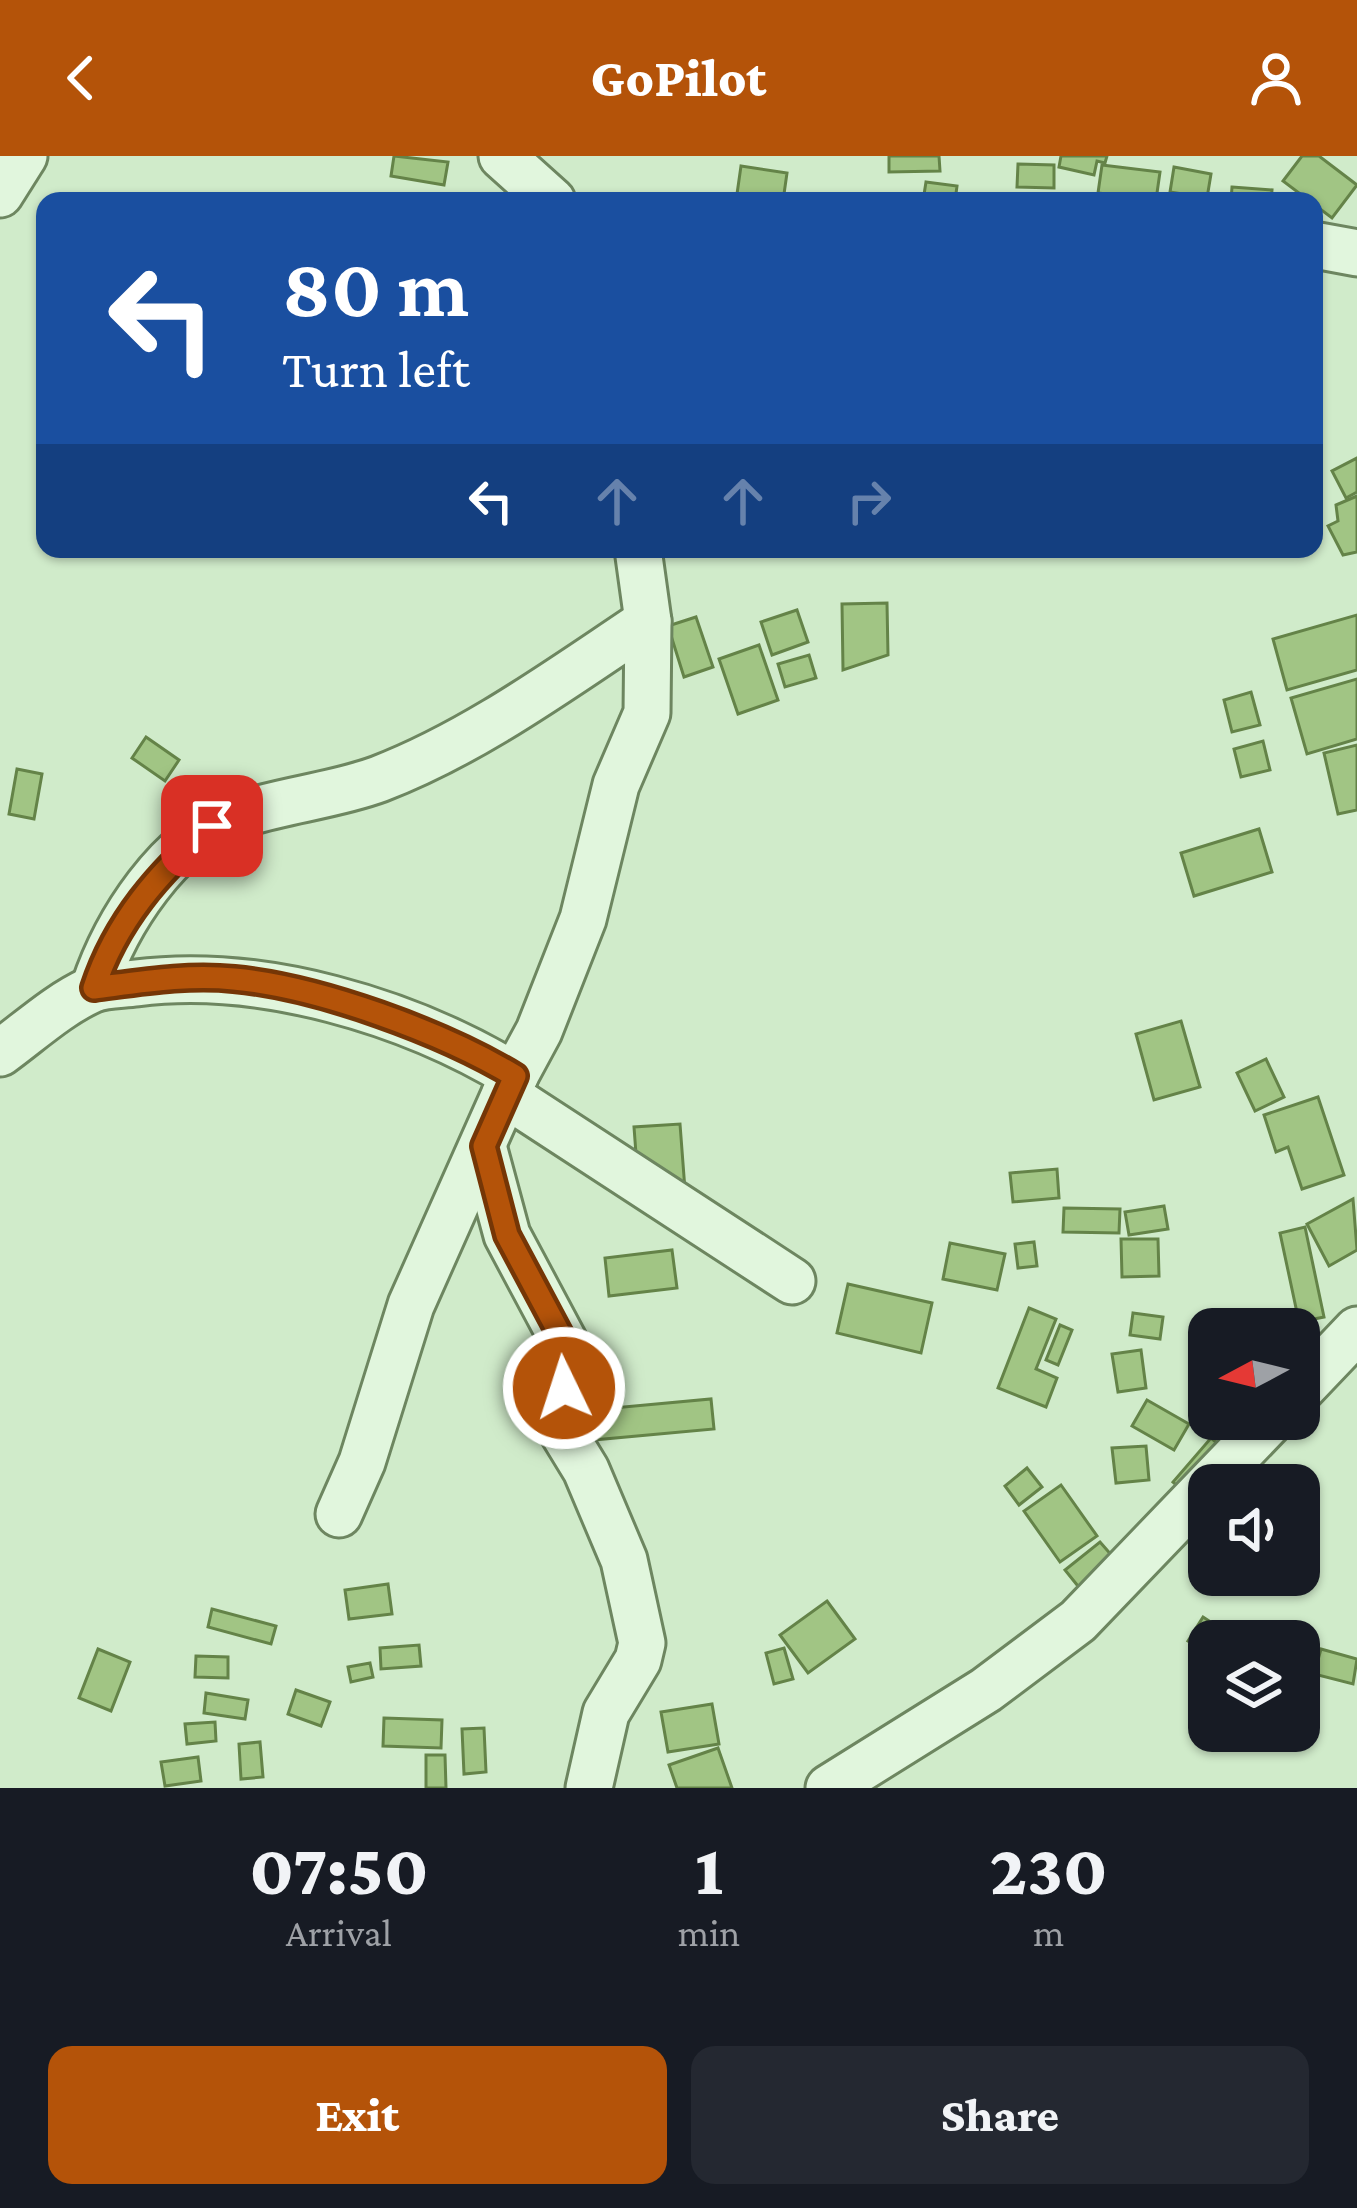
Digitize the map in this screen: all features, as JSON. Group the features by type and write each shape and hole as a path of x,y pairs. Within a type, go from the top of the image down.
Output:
{"street":[{"path":"0,194 24,156"},
{"path":"502,156 538,192"},
{"path":"1323,247 1357,253"},
{"path":"339,1514 362,1462 411,1305 583,919 616,785 646,713 647,621 639,558"},
{"path":"94,988 106,952 126,918 155,880 212,826 378,779 511,712 647,621"},
{"path":"0,1053 94,988 175,978 233,979 288,988 421,1030 510,1085 793,1281"},
{"path":"484,1146 507,1235 570,1353 564,1434 586,1470 624,1560 642,1643 638,1660 614,1692 606,1713 589,1788"},
{"path":"1320,1369 1357,1330"},
{"path":"829,1788 986,1690 1078,1621 1252,1440"}],"building":[{"path":"394,156 448,162 444,185 391,176"},
{"path":"889,156 939,156 940,171 889,172"},
{"path":"1061,156 1107,156 1105,163 1097,161 1094,175 1059,167"},
{"path":"1302,156 1319,156 1357,185 1332,218 1323,211 1323,192 1298,192 1283,181"},
{"path":"1018,164 1054,165 1054,188 1017,187"},
{"path":"1102,165 1160,172 1157,192 1098,192"},
{"path":"741,166 787,173 784,192 737,192"},
{"path":"1174,167 1211,174 1208,192 1170,192"},
{"path":"926,182 957,186 956,192 924,192"},
{"path":"1232,187 1272,190 1272,192 1232,192"},
{"path":"1357,458 1357,492 1346,498 1332,471"},
{"path":"1357,496 1357,552 1343,555 1328,526 1338,521 1336,505"},
{"path":"887,603 888,655 843,670 842,604"},
{"path":"797,610 808,642 772,655 761,622"},
{"path":"1357,615 1357,670 1287,690 1273,639"},
{"path":"696,617 713,667 684,677 668,626"},
{"path":"759,645 778,700 738,714 719,659"},
{"path":"809,655 816,678 785,687 778,664"},
{"path":"1357,679 1357,739 1307,754 1291,698"},
{"path":"1251,692 1260,725 1232,732 1224,700"},
{"path":"146,737 179,760 165,781 132,758"},
{"path":"1263,741 1270,770 1241,777 1234,749"},
{"path":"1357,745 1357,810 1338,814 1324,753"},
{"path":"17,769 42,774 34,819 9,814"},
{"path":"1259,829 1272,872 1194,896 1181,853"},
{"path":"1181,1021 1200,1087 1154,1100 1136,1034"},
{"path":"1266,1059 1284,1097 1255,1111 1237,1073"},
{"path":"1318,1097 1344,1175 1302,1189 1288,1147 1276,1152 1264,1115"},
{"path":"680,1124 685,1190 639,1194 634,1127"},
{"path":"1057,1169 1059,1198 1013,1202 1010,1173"},
{"path":"1353,1199 1357,1250 1329,1266 1307,1224"},
{"path":"1164,1206 1168,1229 1129,1235 1125,1212"},
{"path":"1064,1208 1120,1209 1119,1233 1063,1232"},
{"path":"1305,1227 1324,1317 1320,1318 1320,1308 1296,1308 1280,1233"},
{"path":"1121,1239 1158,1239 1159,1276 1122,1277"},
{"path":"1034,1242 1037,1266 1018,1268 1015,1244"},
{"path":"950,1243 1005,1254 997,1290 943,1279"},
{"path":"672,1250 677,1288 609,1296 605,1258"},
{"path":"848,1284 932,1303 921,1353 837,1333"},
{"path":"1029,1308 1056,1319 1036,1369 1057,1378 1046,1407 998,1388"},
{"path":"1133,1313 1163,1317 1160,1339 1130,1335"},
{"path":"1060,1325 1072,1330 1058,1365 1046,1360"},
{"path":"1141,1350 1146,1388 1118,1392 1112,1354"},
{"path":"711,1399 714,1429 582,1441 580,1411"},
{"path":"1147,1400 1188,1423 1174,1450 1132,1426"},
{"path":"1209,1440 1230,1454 1221,1464 1189,1464"},
{"path":"1146,1446 1149,1480 1116,1483 1112,1448"},
{"path":"1188,1465 1188,1495 1173,1482"},
{"path":"1027,1468 1042,1487 1019,1505 1005,1486"},
{"path":"1061,1485 1097,1536 1060,1562 1024,1511"},
{"path":"1100,1542 1121,1566 1086,1596 1065,1570"},
{"path":"388,1584 392,1614 349,1619 345,1590"},
{"path":"827,1601 855,1639 808,1673 780,1635"},
{"path":"212,1609 276,1626 271,1644 208,1627"},
{"path":"419,1645 421,1666 381,1669 380,1648"},
{"path":"784,1648 793,1679 774,1684 766,1653"},
{"path":"98,1649 130,1662 111,1711 79,1698"},
{"path":"1321,1649 1357,1659 1353,1684 1320,1676"},
{"path":"196,1656 228,1657 228,1678 195,1677"},
{"path":"370,1663 373,1677 351,1682 348,1667"},
{"path":"296,1690 330,1702 321,1726 288,1714"},
{"path":"206,1693 248,1700 245,1719 204,1713"},
{"path":"712,1704 719,1744 668,1752 661,1712"},
{"path":"384,1718 442,1720 441,1748 383,1746"},
{"path":"215,1722 216,1741 187,1744 185,1724"},
{"path":"484,1728 486,1772 464,1774 462,1729"},
{"path":"260,1742 263,1777 241,1779 239,1744"},
{"path":"718,1748 732,1788 677,1788 669,1765"},
{"path":"426,1755 445,1755 446,1788 426,1788"},
{"path":"198,1757 201,1781 165,1786 161,1762"}],"route":[{"path":"212,826 155,880 126,918 106,952 94,988 175,978 233,979 288,988 421,1030 515,1076 484,1146 507,1235 570,1353 564,1388"}]}
